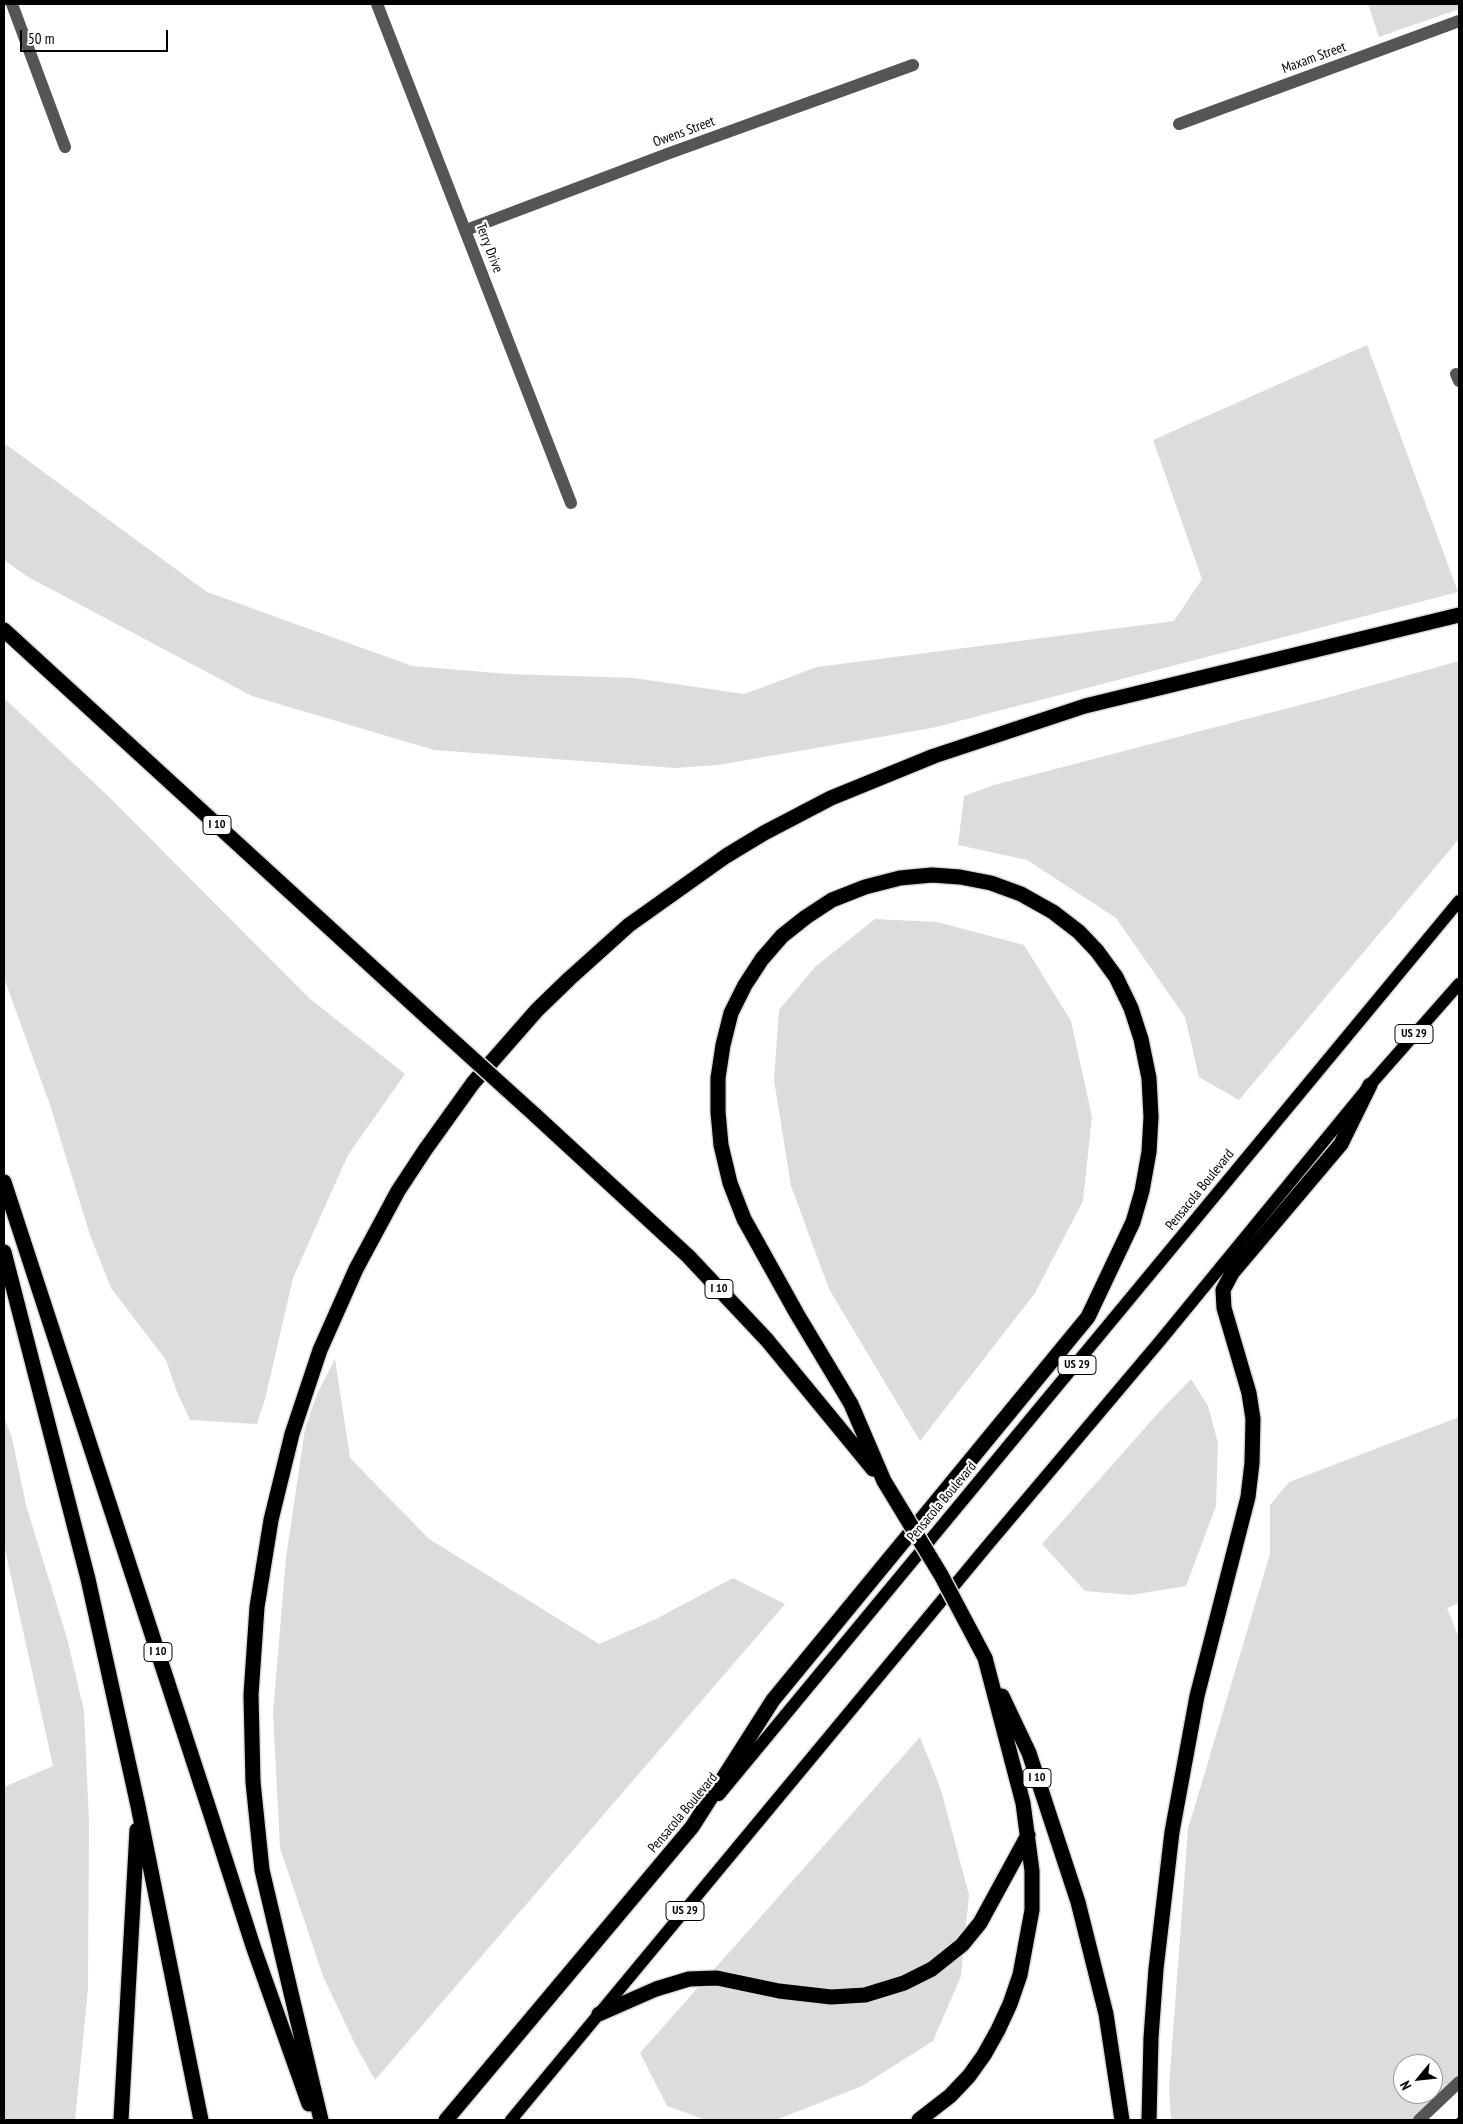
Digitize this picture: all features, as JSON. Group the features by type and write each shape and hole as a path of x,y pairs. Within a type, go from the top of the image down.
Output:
{"highway":[{"path":"321,2120 262,1870 253,1782 251,1695 257,1607 271,1520 292,1434 320,1350 356,1269 398,1191 425,1150 474,1083 537,1010 629,925 726,856 764,833 831,798 934,756 1085,706 1459,615"},
{"name":"I 10","path":"4,630 688,1256 767,1340 884,1481 941,1575 985,1658 1029,1753 1078,1902 1106,2014 1122,2120"},
{"path":"692,1827 773,1700 1088,1317 1133,1222 1142,1191 1150,1152 1149,1078 1141,1039 1131,1008 1116,977 1091,945 1053,912 1021,894 991,883 960,877 932,875 900,878 864,886 825,904 782,936 745,985 732,1013 723,1045 718,1078 718,1112 721,1145 730,1183 744,1219 796,1314 851,1404 884,1481"},
{"path":"1149,2120 1156,1969 1172,1832 1197,1696 1246,1504 1252,1463 1253,1419 1250,1393 1224,1308 1224,1290 1232,1273 1341,1144 1370,1085"},
{"name":"I 10","path":"4,1182 204,1793 252,1946 315,2120"},
{"path":"4,1252 88,1579 138,1806 201,2120"},
{"path":"919,2120 950,2096 969,2076 989,2047 1010,2004 1027,1946 1032,1910 1032,1871 1028,1835 1023,1803 985,1658"},
{"path":"121,2120 138,1806"},
{"name":"Pensacola Boulevard","path":"446,2120 692,1827"},
{"path":"599,2014 656,1989 689,1979 717,1978 779,1991 831,1997 865,1996 904,1983 932,1968 962,1945 980,1923 1028,1835"}],"main road":[{"name":"Pensacola Boulevard","path":"692,1827 1459,901"},
{"name":"US 29","path":"512,2120 987,1546 1160,1341 1370,1085 1459,984"}],"street":[{"path":"12,4 64,147"},
{"name":"Terry Drive","path":"377,4 571,503"},
{"name":"Maxam Street","path":"1179,124 1459,21"},
{"name":"Owens Street","path":"466,230 913,65"},
{"path":"1419,2120 1459,2082"}],"shaded area":[{"path":"1368,4 1459,4 1459,9 1379,37"},
{"path":"1367,345 1458,592 932,728 718,765 675,768 434,750 252,696 28,577 4,560 4,443 207,592 412,666 509,674 634,678 744,694 817,667 1174,621 1202,579 1153,440"},
{"path":"1459,661 1459,839 1239,1100 1199,1077 1185,1017 1116,918 1027,860 958,845 964,796 994,785 1323,699"},
{"path":"4,698 108,796 309,998 405,1074 348,1155 293,1278 265,1399 257,1424 190,1420 177,1392 166,1360 111,1288 90,1235 50,1105 4,978"},
{"path":"875,919 937,922 1024,945 1071,1021 1092,1117 1083,1201 1035,1293 920,1441 829,1289 791,1186 774,1080 779,1010 815,967"},
{"path":"335,1359 350,1458 429,1539 599,1644 656,1619 733,1578 785,1604 375,2080 355,2044 323,1976 280,1848 273,1713 286,1558 305,1429 317,1394"},
{"path":"1191,1379 1208,1406 1218,1443 1216,1506 1186,1586 1131,1595 1085,1591 1042,1544 1160,1411"},
{"path":"4,1417 12,1438 26,1505 67,1638 84,1711 89,1822 88,1989 75,2120 4,2120 4,1787 53,1766 4,1545"},
{"path":"1459,1417 1459,1603 1447,1608 1459,1638 1459,2085 1443,2100 1443,2054 1393,2054 1393,2104 1439,2104 1422,2120 1171,2120 1169,2087 1188,1829 1270,1554 1270,1505 1289,1482"},
{"path":"920,1737 941,1790 969,1895 961,1976 933,2041 862,2086 776,2120 706,2120 667,2106 640,2053"}]}
